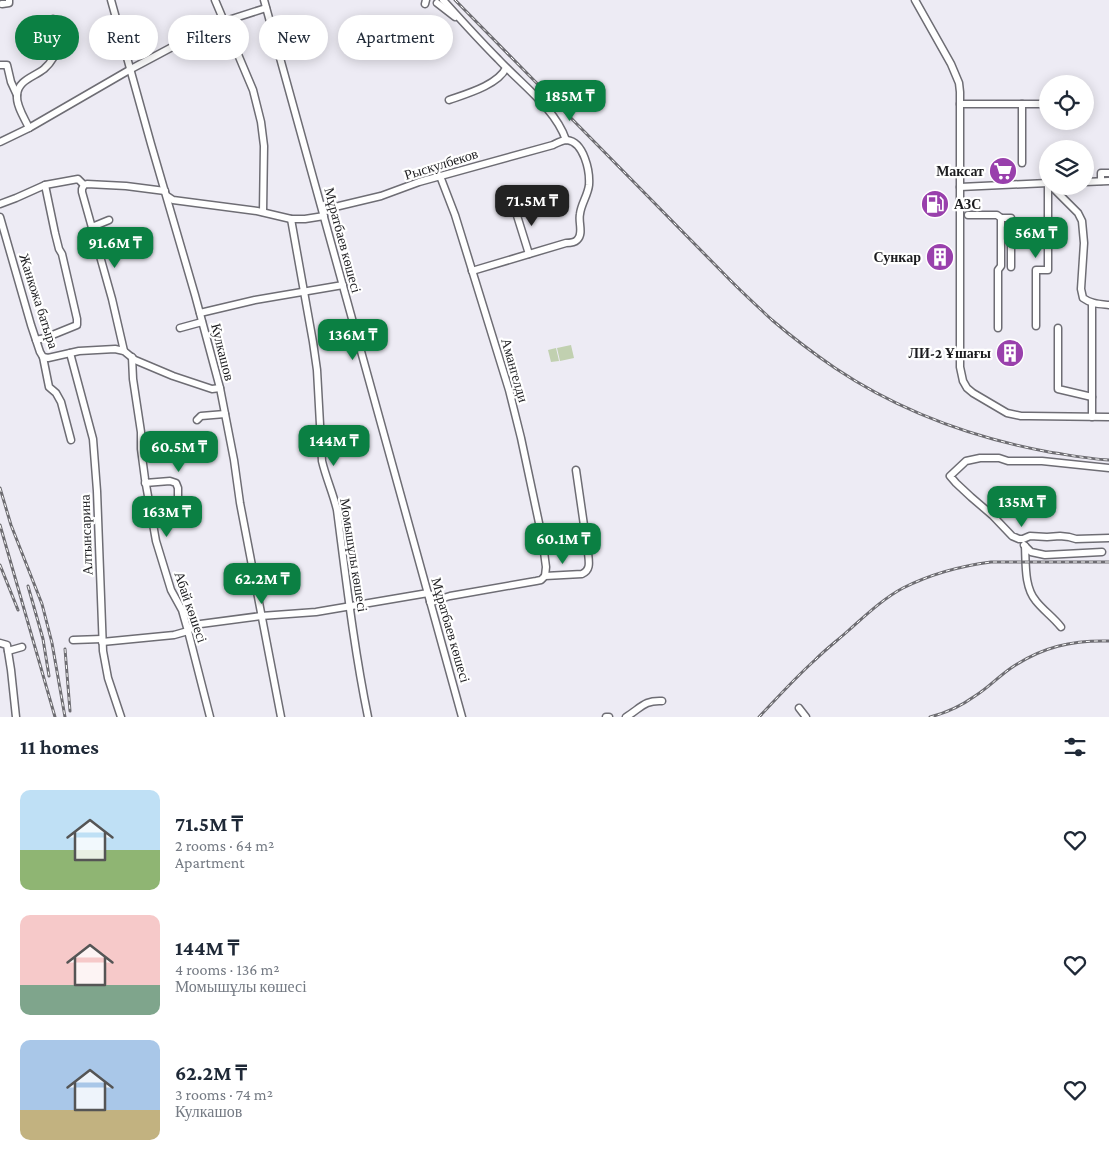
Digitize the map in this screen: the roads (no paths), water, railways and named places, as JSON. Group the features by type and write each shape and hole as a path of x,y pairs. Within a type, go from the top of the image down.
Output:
{"street":[{"path":"2,4 9,3 9,0"},
{"name":"Кулкашов","path":"111,0 220,388 281,717"},
{"path":"215,0 221,15"},
{"name":"Мұратбаев көшесі","path":"264,0 462,717"},
{"path":"915,0 956,74 960,92 960,367 963,381 973,394 1014,415 1109,417"},
{"path":"440,1 461,19 506,68 544,104 559,124 566,140 579,146 582,150 588,172 588,191 580,212 580,233 576,242 566,243 472,271"},
{"path":"245,15 266,8"},
{"path":"0,142 29,128 168,49"},
{"path":"16,95 22,83 44,69 52,60"},
{"path":"240,60 258,105 264,146 263,212"},
{"path":"0,64 7,65 10,82 19,108 29,128"},
{"path":"449,100 475,90 497,78 506,68"},
{"path":"960,104 1039,104"},
{"path":"1022,104 1022,163"},
{"name":"Рыскулбеков","path":"322,207 348,204 381,196 440,176 566,140"},
{"path":"1101,181 1100,173 1109,173"},
{"name":"Амангелди","path":"440,176 455,215 509,390 542,537 546,567 545,576"},
{"path":"0,204 45,184 78,179 84,185"},
{"path":"1094,181 1109,181"},
{"path":"36,340 77,325 77,318 62,254 55,233 45,184"},
{"path":"84,185 126,186 166,193 173,200 263,212 291,219 324,216"},
{"path":"84,185 82,192 112,299 124,351 135,360 149,366 199,385 212,389 220,388"},
{"path":"960,187 1039,185"},
{"path":"1036,326 1036,270 1048,270 1049,195"},
{"path":"1059,195 1078,213 1082,221 1084,243 1081,294 1083,298 1092,302 1109,305"},
{"path":"514,206 530,254"},
{"path":"968,215 1011,218 1011,267"},
{"name":"Жанкожа батыра","path":"0,217 43,358 79,352 115,349 124,351"},
{"path":"998,328 998,270 1001,266 1001,218"},
{"name":"Момышұлы көшесі","path":"291,219 317,370 322,461 334,496 360,680 368,717"},
{"path":"92,227 109,220"},
{"path":"200,312 255,300 342,285"},
{"path":"1092,302 1092,417"},
{"path":"180,328 202,322"},
{"path":"1058,328 1058,389 1092,397"},
{"name":"Алтынсарина","path":"70,353 93,439 97,491 102,640 105,665 121,717"},
{"name":"Абай көшесі","path":"132,357 133,379 140,422 141,449 156,541 171,590 182,610 210,717"},
{"path":"43,358 49,387 56,393 61,402 71,440"},
{"path":"197,420 201,416 225,414"},
{"path":"1102,552 1045,555 1031,552 956,484 950,476 972,459 988,458 1109,468"},
{"path":"430,602 450,596 541,580 545,576 585,573 589,566 588,553 576,470"},
{"path":"146,483 170,481 176,483 178,502"},
{"path":"1018,539 1030,536 1060,536 1076,539 1109,538"},
{"path":"1024,546 1027,580 1035,600 1061,627"},
{"path":"73,640 174,635 188,630 193,625 261,616 316,612 428,593"},
{"path":"0,643 7,645 16,717"},
{"path":"8,651 22,647"},
{"path":"626,717 646,703 662,701"},
{"path":"799,708 806,717"}],"railway":[{"path":"455,0 741,291 772,320 827,362 885,397 911,410 965,431 1049,452 1109,460"},
{"path":"0,488 11,525 42,604 52,643 65,717"},
{"path":"0,525 55,717"},
{"path":"759,717 823,652 889,597 914,583 946,571 991,562 1109,562"},
{"path":"0,565 18,610"},
{"path":"28,586 43,639 49,676"},
{"path":"930,717 964,703 984,690 1011,668 1034,655 1058,646 1082,642 1109,641"},
{"path":"65,649 70,711"}],"place":[{"name":"Максат","path":"1003,171"},
{"name":"АЗС","path":"935,204"},
{"name":"Сункар","path":"940,257"},
{"name":"ЛИ-2 Ұшағы","path":"1010,353"}]}
